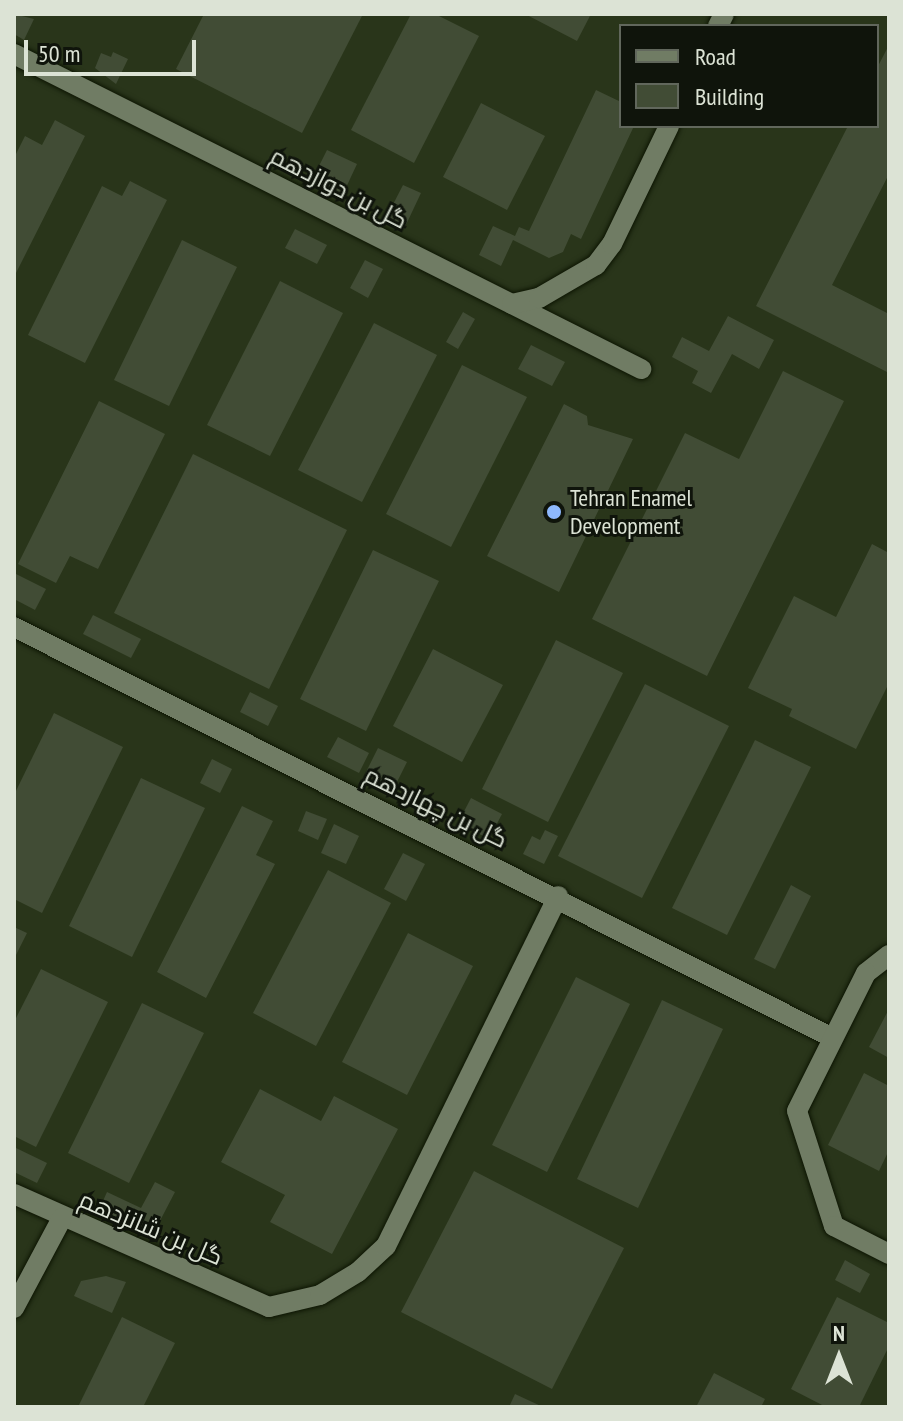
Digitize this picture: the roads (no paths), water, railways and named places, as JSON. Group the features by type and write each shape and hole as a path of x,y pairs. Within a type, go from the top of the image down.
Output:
{"street":[{"name":"گل بن دوازدهم","path":"14,54 641,369"},
{"path":"512,304 539,298 596,265 612,244 668,128"},
{"name":"گل بن چهاردهم","path":"14,627 558,896 833,1038"},
{"name":"گل بن شانزدهم","path":"14,1194 62,1218 269,1307 320,1295 358,1272 386,1246 558,896"},
{"path":"889,955 866,973 797,1111 834,1226 889,1254"},
{"path":"14,1308 62,1218"}],"place":[{"name":"Tehran Enamel Development","path":"554,512"}]}
